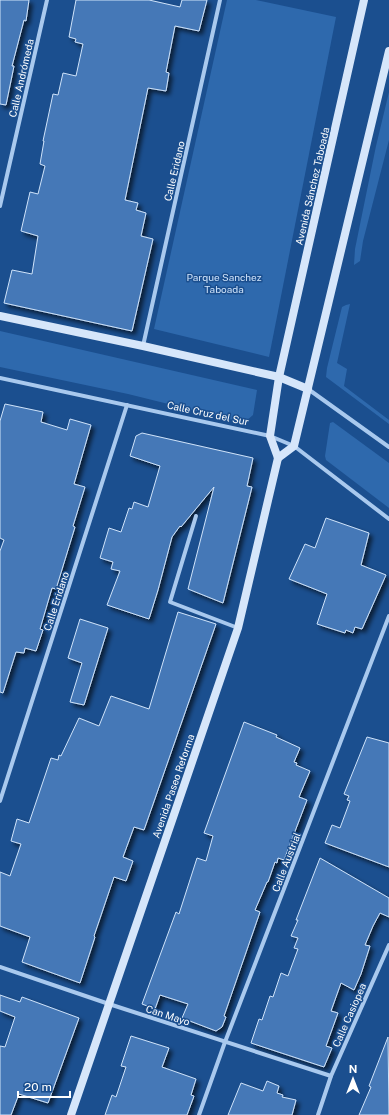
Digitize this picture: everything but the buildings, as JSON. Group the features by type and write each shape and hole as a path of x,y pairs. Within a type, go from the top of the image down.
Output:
{"main road":[{"name":"Avenida Sánchez Taboada","path":"279,377 363,0"},
{"path":"279,377 270,436 278,458 294,446 389,51"},
{"path":"0,316 143,346 279,377 308,389"},
{"name":"Avenida Paseo Reforma","path":"71,1115 238,628 278,458"}],"street":[{"name":"Calle Andrómeda","path":"0,206 48,0"},
{"name":"Calle Eridano","path":"143,346 220,0"},
{"name":"Calle Cruz del Sur","path":"0,378 270,436 294,446 389,519"},
{"path":"308,389 389,447"},
{"name":"Calle Eridano","path":"0,801 127,405"},
{"path":"196,516 170,602 238,628"},
{"name":"Calle Austrial","path":"199,1115 225,1042 389,616"},
{"name":"Calle Casiopea","path":"318,1115 331,1076 389,945"},
{"name":"Can Mayo","path":"0,967 331,1076"}],"green space":[{"name":"Parque Sanchez Taboada","path":"227,0 256,0 336,17 269,357 154,329"},
{"path":"389,92 389,140 363,241 360,261 354,265 355,249 376,146"},
{"path":"350,304 337,363 347,369 344,386 389,420 389,424 326,377 342,307"},
{"path":"0,331 257,390 253,415 246,421 241,422 128,394 0,367"},
{"path":"333,422 389,463 389,508 326,460 325,456 330,423"}]}
